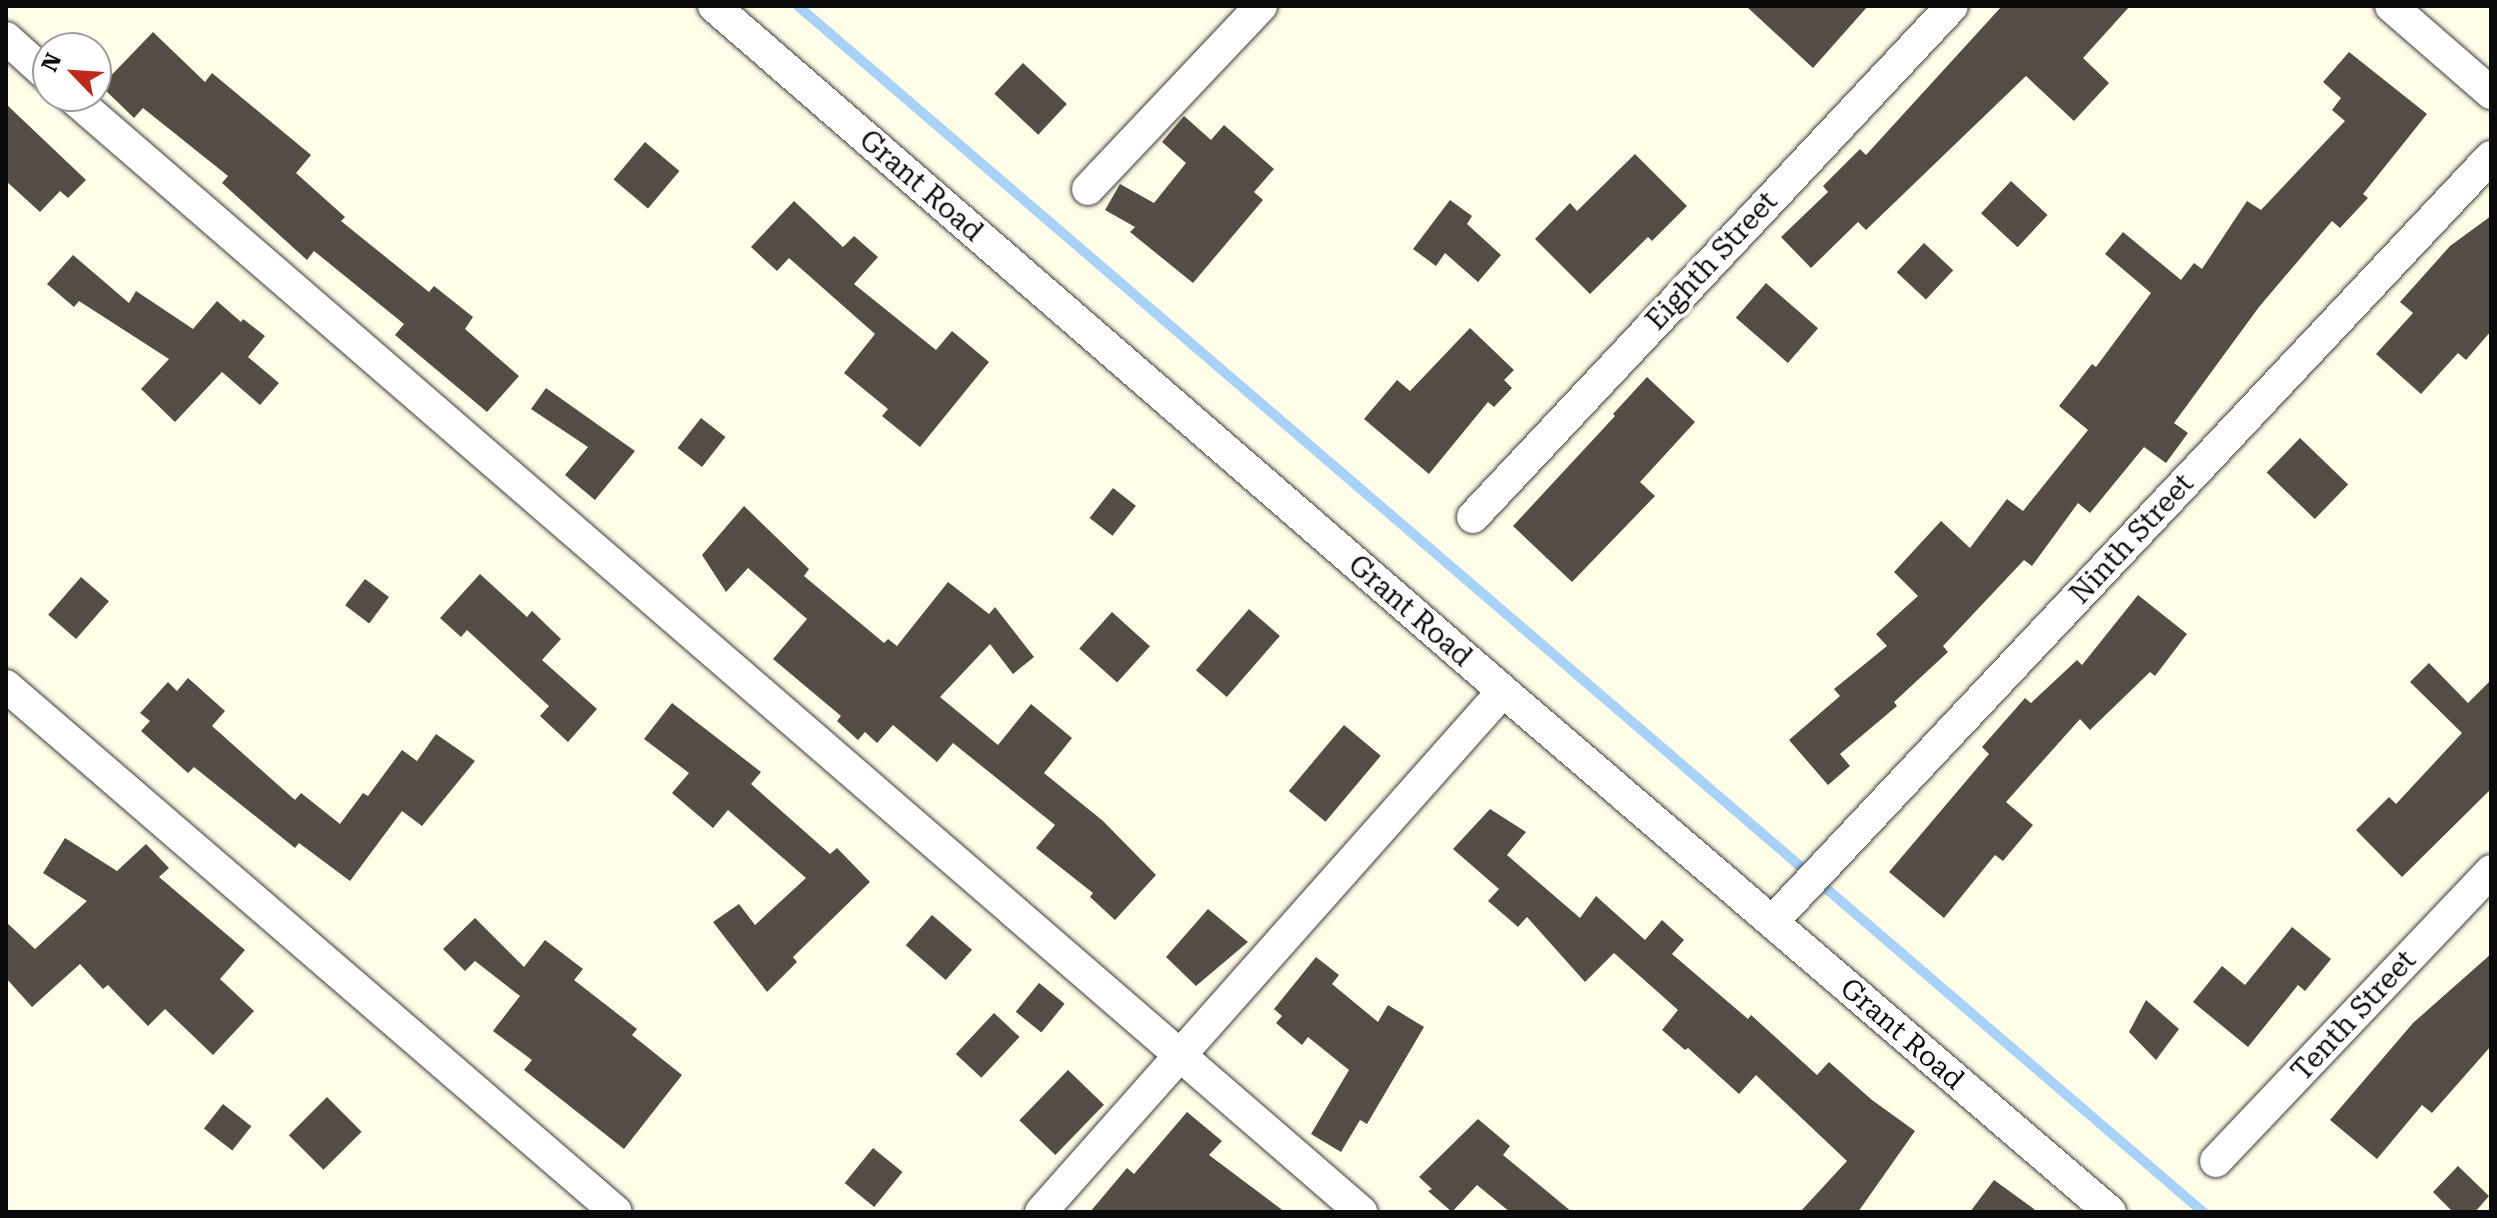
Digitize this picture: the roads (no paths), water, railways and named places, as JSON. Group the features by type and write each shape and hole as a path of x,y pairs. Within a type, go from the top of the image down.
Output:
{"street":[{"name":"Grant Road","path":"714,6 1503,691 2110,1212"},
{"path":"1088,189 1261,6"},
{"name":"Eighth Street","path":"1473,517 1952,6"},
{"path":"2391,6 2491,93"},
{"path":"6,38 32,62"},
{"path":"89,112 1361,1212"},
{"name":"Ninth Street","path":"1772,922 2491,157"},
{"path":"6,686 616,1212"},
{"path":"1041,1212 1177,1055 1503,691"},
{"name":"Tenth Street","path":"2216,1161 2491,871"}],"waterway":[{"path":"798,6 2203,1212"}]}
